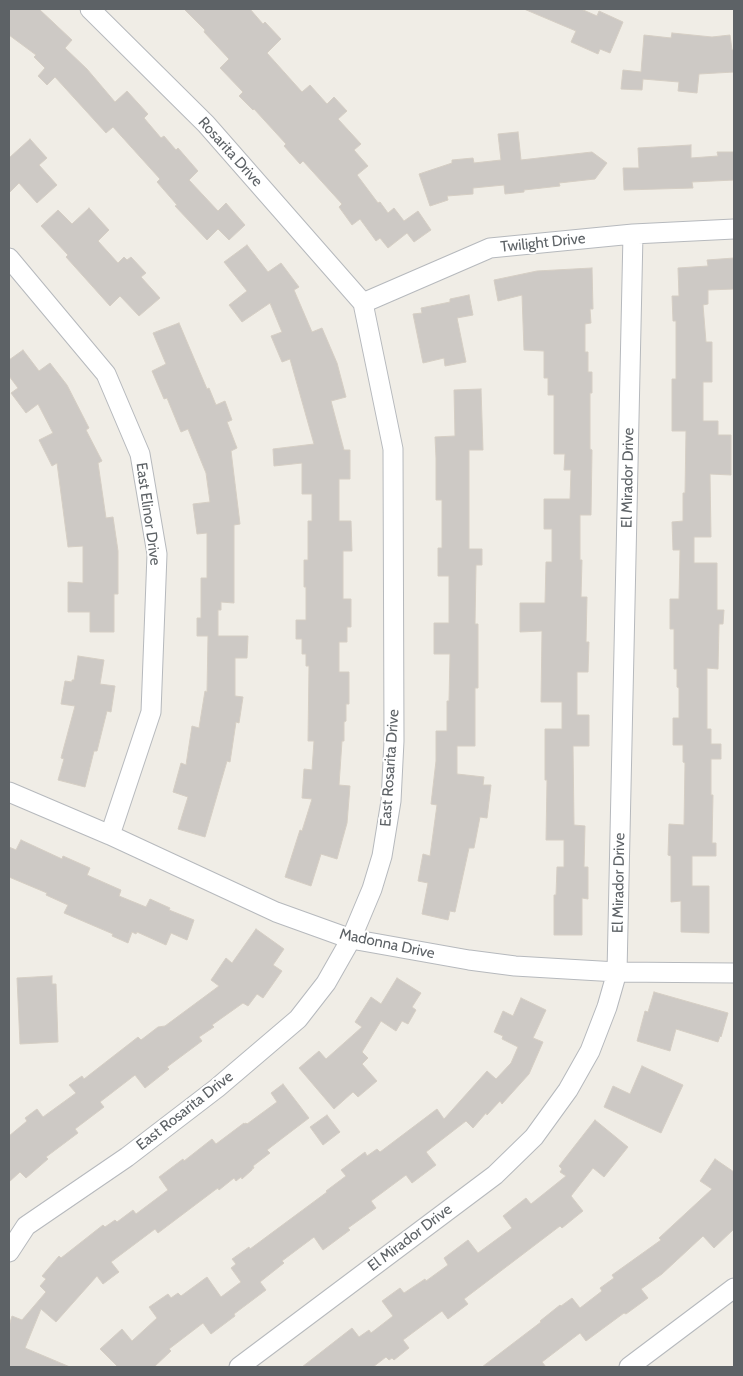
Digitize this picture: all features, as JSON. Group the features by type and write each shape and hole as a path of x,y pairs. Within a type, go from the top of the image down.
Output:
{"street":[{"name":"Rosarita Drive","path":"90,9 206,124 363,303"},
{"name":"Twilight Drive","path":"363,303 490,248 633,234 734,229"},
{"name":"El Mirador Drive","path":"239,1367 495,1175 534,1137 568,1090 590,1051 607,1007 617,972 633,234"},
{"name":"East Elinor Drive","path":"9,258 106,374 140,454 157,554 151,712 110,835"},
{"name":"East Rosarita Drive","path":"9,1252 26,1226 134,1151 217,1088 298,1019 326,983 351,939 372,889 382,856 391,801 394,741 393,449 363,303"},
{"name":"Madonna Drive","path":"9,792 110,835 276,912 351,939 435,955 506,965 617,972 734,972"},
{"path":"629,1367 734,1288"}],"building":[{"path":"9,9 39,9 72,40 65,48 87,69 115,102 127,91 148,114 144,118 161,138 164,136 176,150 178,148 198,171 189,180 218,211 226,203 245,225 229,240 218,229 207,240 175,206 177,205 157,182 160,179 113,127 106,133 55,77 47,85 38,76 45,68 34,57 36,55 9,35"},
{"path":"184,9 250,9 263,24 265,22 281,39 267,53 302,92 310,85 327,104 334,97 347,111 338,119 361,144 354,150 368,166 357,175 378,203 380,202 388,213 394,208 404,221 418,211 431,230 414,242 407,233 388,248 380,238 376,241 360,219 352,225 339,207 342,204 303,161 300,164 284,146 286,144 254,109 239,96 243,92 220,68 229,59 204,32 205,30"},
{"path":"524,9 581,9 597,16 599,11 623,22 610,53 600,49 598,54 571,42 576,31"},
{"path":"672,33 712,37 730,35 732,50 734,50 734,72 699,74 697,93 678,91 679,82 643,79 642,90 621,89 623,70 641,72 644,35 671,38"},
{"path":"518,132 521,160 592,152 607,163 595,179 559,183 560,186 505,194 504,185 473,188 473,194 447,196 448,200 430,206 419,174 452,163 452,160 473,158 474,163 501,160 498,134"},
{"path":"30,139 47,158 39,165 57,185 37,203 19,183 9,193 9,158"},
{"path":"691,145 691,158 718,156 717,152 734,152 734,180 692,182 693,188 624,190 623,168 639,168 638,148"},
{"path":"89,208 109,230 98,241 118,263 124,257 127,260 131,257 146,273 141,277 160,298 139,316 120,296 110,306 66,257 68,255 41,226 58,210 72,224"},
{"path":"247,245 268,272 281,263 299,287 294,290 312,332 322,328 337,363 346,397 331,401 344,450 350,450 350,479 339,479 339,521 351,521 352,551 343,551 343,599 351,599 351,627 347,627 347,642 339,642 339,672 349,672 349,704 346,704 339,785 350,786 347,823 337,859 321,854 311,886 285,877 312,799 302,798 304,769 312,770 314,741 308,741 309,666 306,666 306,654 302,654 302,639 296,639 296,620 306,620 304,560 308,560 308,521 312,521 312,494 302,494 302,463 274,466 273,449 314,444 290,359 282,362 271,336 282,332 270,303 242,322 229,305 247,291 224,262"},
{"path":"734,258 734,289 708,290 708,304 703,305 706,342 712,342 712,382 703,382 703,421 718,421 718,435 731,435 731,475 710,474 711,537 694,537 694,563 717,563 717,610 724,610 723,624 719,624 718,669 707,668 707,729 711,729 711,744 721,744 721,759 711,759 711,795 713,795 712,843 716,843 716,856 692,856 692,886 709,886 709,933 681,932 681,901 671,902 671,856 668,855 669,824 684,825 685,763 683,762 683,745 673,745 673,718 679,718 679,688 677,687 677,669 674,669 674,629 670,629 670,599 679,599 680,550 673,550 672,522 683,521 686,431 672,431 672,379 676,379 676,321 673,321 672,296 679,296 678,268 708,266 707,260"},
{"path":"592,268 593,309 590,309 591,323 585,324 585,352 588,352 588,372 592,372 592,393 590,393 590,449 592,450 591,515 580,515 581,597 587,597 586,642 589,642 588,672 577,672 577,715 589,715 589,746 573,746 574,825 585,826 584,867 588,867 588,899 582,898 582,935 554,935 554,895 556,895 557,867 564,867 564,840 546,840 547,780 545,780 545,729 562,729 562,702 541,702 542,631 520,632 520,603 545,603 546,562 552,562 552,529 544,529 544,499 570,499 571,470 564,470 565,454 554,454 554,395 548,395 548,378 544,378 544,351 524,350 522,295 498,301 494,280 537,271"},
{"path":"469,295 473,315 457,318 466,362 445,366 444,358 423,363 413,314 422,313 421,308 450,302 450,299"},
{"path":"179,323 207,389 209,388 216,405 225,401 232,420 227,422 237,448 231,451 240,524 234,525 234,603 221,602 221,610 218,610 218,636 248,636 247,658 235,658 235,696 243,697 239,723 236,722 230,762 227,761 205,837 178,829 188,797 173,792 181,763 186,765 192,726 199,728 205,691 207,692 208,636 197,636 197,618 201,618 201,578 207,578 207,533 197,534 193,504 210,502 206,473 188,429 181,432 167,398 164,399 152,371 166,364 153,333"},
{"path":"23,350 39,371 50,363 67,385 89,428 86,430 102,461 98,463 106,518 113,517 118,551 118,594 114,594 114,632 90,632 90,612 68,612 68,582 83,583 83,546 68,547 57,463 52,466 39,440 53,433 38,404 26,413 11,393 18,388 9,376 9,360"},
{"path":"481,389 483,450 469,450 469,549 482,549 482,565 476,565 475,624 478,624 478,688 475,688 475,746 457,746 457,774 484,777 483,785 491,785 487,818 480,817 474,848 469,848 455,912 450,911 448,920 422,914 428,883 418,881 423,854 430,856 437,805 431,804 436,761 436,731 447,731 447,701 449,701 450,654 434,654 434,623 449,623 449,576 438,576 438,548 442,548 442,500 436,500 435,437 455,436 454,390"},
{"path":"78,656 104,660 100,684 115,686 111,712 107,711 97,751 94,751 85,787 58,780 64,759 61,758 75,706 61,704 65,681 72,682 74,680"},
{"path":"21,840 62,859 63,856 90,868 87,875 121,890 119,896 146,907 150,899 170,908 169,910 194,920 187,940 171,933 166,945 137,932 136,934 132,932 128,943 112,936 113,934 64,913 68,905 46,895 47,893 9,877 9,847 16,850"},
{"path":"256,929 284,949 273,965 282,971 263,998 257,994 248,1006 243,1003 212,1025 214,1027 199,1037 202,1041 167,1067 169,1069 145,1088 135,1075 100,1102 104,1107 75,1129 78,1133 46,1157 48,1159 26,1178 20,1172 9,1182 9,1136 27,1121 25,1118 37,1109 43,1117 76,1093 69,1085 82,1076 84,1079 138,1037 141,1040 158,1027 165,1026 219,986 211,980 226,958 232,963"},
{"path":"52,976 52,984 56,984 58,1042 20,1044 17,978"},
{"path":"397,978 421,993 412,1007 416,1010 408,1024 402,1021 396,1031 381,1021 362,1052 368,1058 362,1064 377,1081 358,1097 353,1092 334,1109 299,1068 319,1051 326,1059 362,1027 355,1022 371,997 381,1004"},
{"path":"654,992 728,1013 718,1042 676,1029 670,1051 637,1041 645,1011 648,1012"},
{"path":"521,998 546,1010 533,1038 543,1042 529,1074 502,1104 500,1101 473,1128 466,1121 426,1152 436,1165 412,1183 406,1175 371,1201 376,1208 348,1228 350,1230 323,1250 314,1237 282,1261 284,1263 260,1282 266,1290 234,1314 235,1316 211,1334 203,1323 169,1349 171,1351 154,1367 118,1367 100,1349 122,1329 132,1341 157,1318 149,1307 168,1294 171,1298 178,1293 181,1296 207,1277 221,1297 241,1282 231,1268 236,1264 232,1259 249,1247 250,1249 327,1192 346,1176 341,1170 365,1152 367,1156 377,1149 380,1152 437,1109 444,1119 487,1071 496,1079 511,1063 518,1047 502,1039 503,1036 494,1032 503,1011 513,1016"},
{"path":"642,1066 683,1085 661,1133 604,1107 613,1086 630,1094"},
{"path":"283,1084 309,1118 267,1150 270,1153 253,1166 254,1168 242,1179 241,1177 236,1181 234,1178 219,1190 218,1188 158,1233 155,1229 111,1262 119,1272 103,1284 97,1276 56,1322 41,1309 25,1348 70,1367 9,1367 9,1326 12,1316 22,1320 46,1292 40,1286 46,1279 42,1276 59,1256 61,1258 103,1225 105,1227 115,1220 117,1222 133,1210 136,1214 168,1190 159,1177 183,1159 184,1161 212,1139 216,1144 277,1102 271,1093"},
{"path":"327,1115 340,1132 323,1145 310,1127"},
{"path":"595,1120 628,1147 604,1177 593,1168 571,1196 583,1211 562,1228 560,1226 464,1299 468,1304 448,1319 442,1311 403,1340 409,1348 394,1360 392,1358 389,1360 386,1357 373,1367 302,1367 352,1328 359,1337 369,1330 371,1333 393,1316 382,1301 400,1288 404,1293 425,1279 426,1281 448,1265 444,1258 468,1240 478,1253 512,1228 503,1216 526,1198 531,1204 566,1176 560,1172 562,1169 559,1166"},
{"path":"715,1159 734,1172 734,1229 714,1248 703,1236 662,1274 641,1289 648,1298 586,1341 580,1333 542,1362 546,1367 482,1367 560,1305 572,1298 580,1308 602,1291 600,1288 614,1278 612,1275 661,1240 659,1238 712,1189 700,1181"}]}
